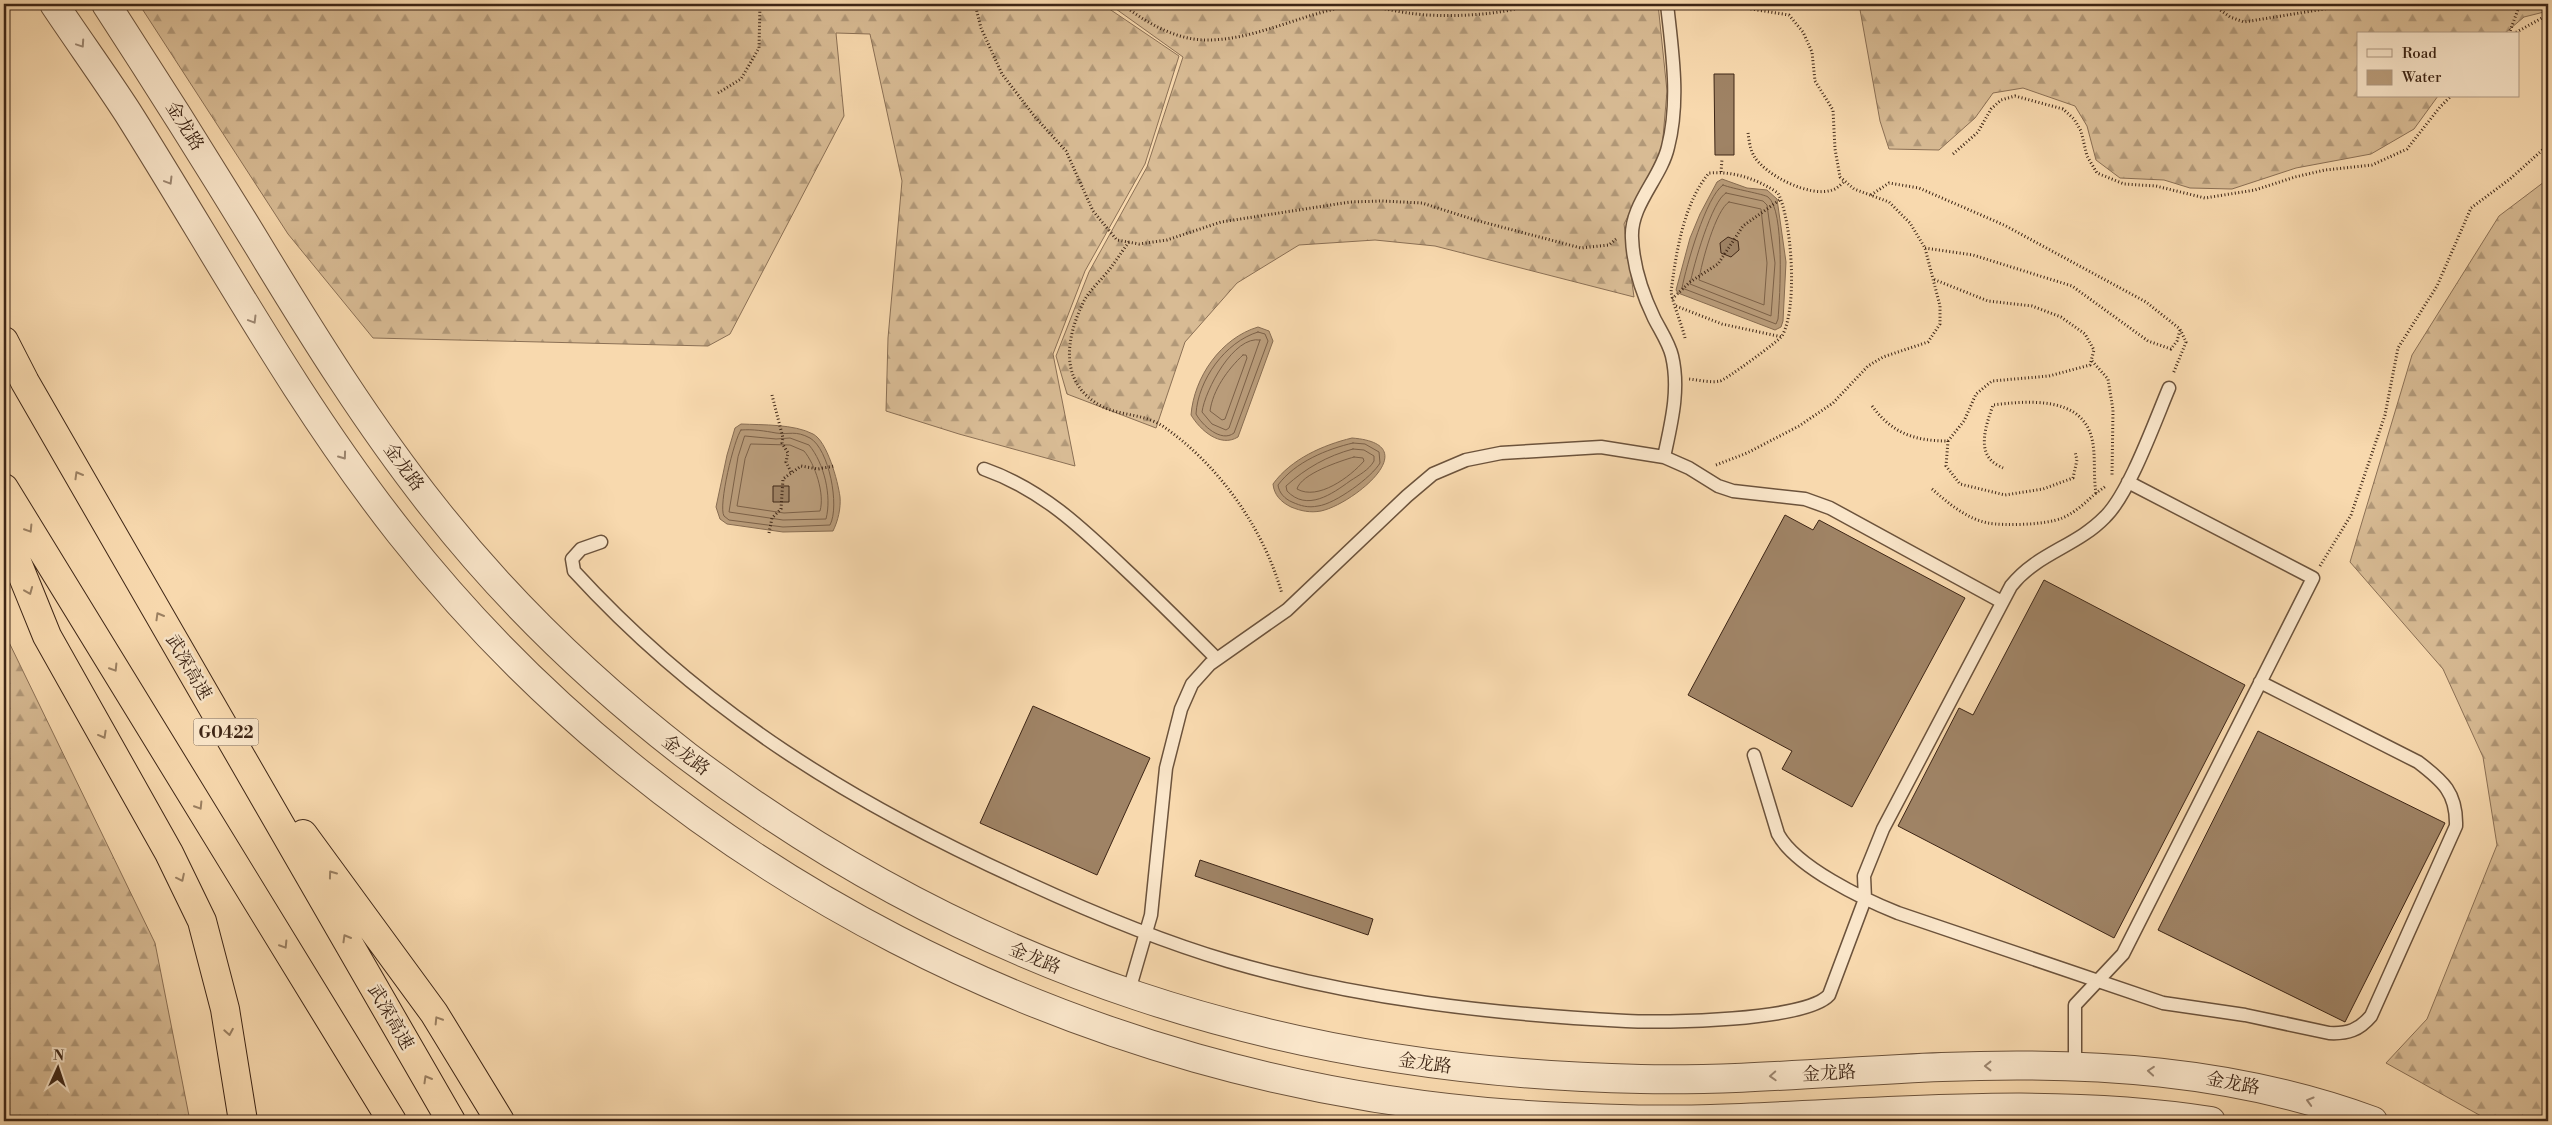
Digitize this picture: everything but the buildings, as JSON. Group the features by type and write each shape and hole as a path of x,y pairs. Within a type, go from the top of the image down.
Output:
{"highway":[{"name":"武深高速","path":"4,341 24,382 451,1121"},
{"path":"4,488 392,1121"},
{"path":"4,530 47,636 169,853 202,921 225,1009 243,1121"},
{"path":"219,718 434,1013 500,1121"}],"street":[{"path":"54,4 127,112 268,343 331,439 401,534 444,586 534,680 633,767 683,806 788,878 908,947 1035,1004 1102,1029 1167,1050 1299,1084 1437,1106 1506,1113 1641,1120 1710,1119 1940,1108 2062,1107 2124,1110 2211,1121"},
{"name":"金龙路","path":"106,4 164,93 305,322 400,463 474,557 563,649 658,733 757,808 808,842 867,876 988,939 1050,965 1177,1010 1308,1043 1441,1066 1508,1072 1641,1079 1707,1079 1945,1066 2075,1066 2165,1072 2240,1083 2313,1101 2373,1121"}],"lane":[{"path":"1664,457 1671,424 1675,379 1671,353 1643,293 1633,246 1633,226 1635,216 1668,149 1673,121 1674,67 1667,4"},
{"path":"601,542 575,553 572,559 574,571 635,635 735,718 843,790 916,830 1050,893 1147,933 1230,962 1316,983 1404,1000 1574,1019 1656,1023 1697,1022 1778,1012 1817,1004 1829,995 1865,899 1864,876 1883,829 2002,602 2011,586 2024,570 2076,540 2106,516 2128,482 2169,388"},
{"path":"1128,994 1147,933 1166,768 1173,735 1192,684 1200,673 1287,610 1407,496 1433,474 1449,466 1501,453 1569,447 1601,447 1664,457 1697,473 1718,486 1733,491 1805,500 1830,508 2002,602"},
{"path":"984,469 1008,477 1031,489 1076,522 1218,659"},
{"path":"2075,1066 2076,1005 2123,954 2313,578 2128,482"},
{"path":"1754,755 1778,834 1784,846 1795,855 1865,899 1898,913 2163,1003 2245,1015 2329,1033 2342,1034 2354,1031 2372,1016 2456,826 2456,808 2449,791 2418,762 2260,682"}],"path":[{"path":"718,93 742,79 760,48 760,4"},
{"path":"975,4 981,28 1002,74 1035,117 1066,150 1093,211 1117,240 1139,244 1166,240 1221,222 1350,202 1422,203 1475,220 1581,248 1609,245 1633,226"},
{"path":"1122,4 1136,15 1181,38 1204,40 1240,35 1344,7 1369,6 1410,14 1488,14 1532,4"},
{"path":"1697,473 1747,453 1798,426 1834,403 1868,366 1883,357 1928,342 1940,324 1940,306 1925,248 1910,223 1889,202 1854,189 1840,178 1835,149 1833,110 1815,81 1812,52 1803,32 1789,15 1745,8 1740,4"},
{"path":"1796,4 1800,8 1812,8"},
{"path":"2212,4 2230,17 2244,22 2355,4"},
{"path":"2512,32 2520,4"},
{"path":"2515,32 2542,18 2548,18"},
{"path":"1953,154 1978,132 1992,109 2001,100 2015,96 2063,109 2074,119 2081,131 2088,156 2097,173 2124,184 2156,186 2205,198 2255,190 2325,170 2372,165 2406,149 2440,106 2449,98"},
{"path":"1748,133 1753,155 1762,166 1787,182 1818,192 1831,191 1845,182"},
{"path":"2313,578 2351,515 2385,415 2398,348 2437,286 2471,208 2510,179 2548,145"},
{"path":"1721,172 1722,159"},
{"path":"1675,379 1721,382 1782,337 1789,312 1791,288 1790,258 1781,199 1778,193 1760,181 1721,172 1709,173 1697,187 1674,269 1672,299 1681,319 1686,343"},
{"path":"1870,195 1889,183 1919,188 2012,229 2146,302 2180,329 2186,342 2169,388"},
{"path":"1672,299 1690,282 1718,264 1743,226 1781,199"},
{"path":"1129,242 1086,298 1072,330 1069,366 1072,374 1080,391 1104,407 1134,415 1162,426 1196,454 1227,489 1263,542 1287,610"},
{"path":"1925,248 1973,255 2072,286 2148,341 2171,349 2178,341 2180,329"},
{"path":"1933,279 1988,301 2032,306 2061,317 2085,334 2094,350 2090,365 2049,376 1992,381 1976,394 1964,421 1948,441 1946,466 1960,484 2005,495 2042,489 2073,478 2077,460 2076,452"},
{"path":"1676,306 1722,324 1782,337"},
{"path":"1932,490 1953,507 1988,523 2012,524 2061,519 2080,508 2096,493 2111,484 2114,463 2113,410 2108,379 2092,360"},
{"path":"1689,372 1689,380"},
{"path":"772,395 783,438 782,444 788,453 786,462 792,472"},
{"path":"2003,468 1989,458 1984,444 1987,421 1993,405 2043,401 2068,410 2085,423 2092,438 2096,493"},
{"path":"1872,406 1884,423 1906,434 1927,441 1948,441"},
{"path":"769,533 772,518 781,509 783,478 801,466 818,469 834,466"}],"green space":[{"path":"139,4 1102,4 1179,56 1145,164 1085,271 1053,354 1075,466 959,434 886,411 888,338 902,181 870,34 836,33 844,116 730,334 708,346 373,338 288,234"},
{"path":"1109,4 1658,4 1667,91 1662,149 1624,224 1634,297 1435,246 1375,240 1299,245 1237,283 1185,342 1156,428 1067,394 1056,356 1089,272 1147,167 1183,57"},
{"path":"1859,4 2548,4 2548,11 2524,17 2506,32 2357,32 2357,98 2437,98 2414,129 2371,154 2296,168 2232,189 2190,188 2164,180 2120,178 2096,160 2087,126 2075,106 2023,88 1993,93 1975,118 1939,150 1889,149 1880,121"},
{"path":"2548,179 2548,1121 2490,1121 2386,1063 2427,1019 2497,845 2483,757 2443,669 2350,562 2412,355 2499,216"},
{"path":"4,632 155,943 190,1121 4,1121"}],"water":[{"path":"1722,179 1747,188 1767,190 1777,199 1786,262 1783,321 1781,327 1775,330 1678,293 1676,290 1690,238 1717,182"},
{"path":"1258,327 1269,331 1273,341 1238,437 1231,440 1218,439 1205,431 1191,415 1198,387 1204,373 1221,350 1232,340"},
{"path":"741,424 797,428 818,438 831,462 840,497 839,514 833,531 783,532 727,524 720,519 716,507 727,455 735,428"},
{"path":"1352,438 1374,443 1384,451 1384,462 1377,474 1365,486 1335,506 1317,512 1295,508 1287,505 1279,498 1273,484 1289,467 1308,454"}]}
